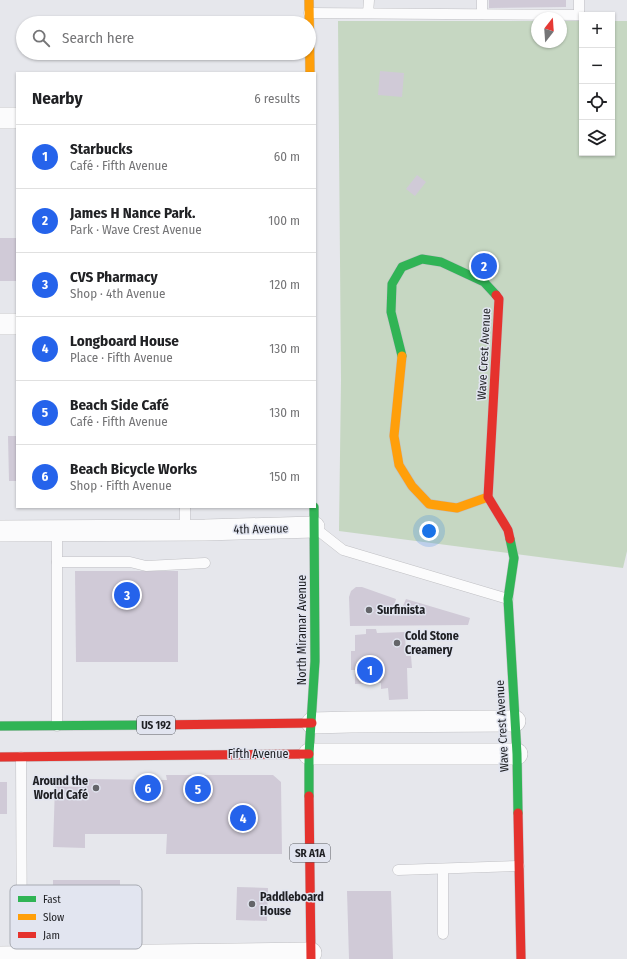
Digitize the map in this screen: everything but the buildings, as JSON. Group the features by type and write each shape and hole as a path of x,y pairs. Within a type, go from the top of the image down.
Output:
{"main road":[{"path":"309,0 309,16"},
{"path":"310,60 310,72"},
{"name":"Wave Crest Avenue","path":"488,498 457,508 429,504 412,486 399,465 394,436 402,354 391,312 392,284 402,266 422,259 441,262 484,282 499,299 488,498 508,530 514,558 508,599 515,721 521,959"},
{"name":"North Miramar Avenue","path":"309,754 314,679 314,508"},
{"name":"US 192","path":"0,726 312,723"},
{"name":"Fifth Avenue","path":"0,757 309,754"},
{"name":"SR A1A","path":"309,754 311,956"}],"street":[{"path":"0,118 16,118"},
{"path":"0,324 16,324"},
{"name":"4th Avenue","path":"0,531 185,530 314,527"},
{"path":"312,723 515,721"},
{"name":"Fifth Avenue","path":"309,754 516,754"},
{"path":"0,957 311,956"}],"lane":[{"path":"368,13 369,0"},
{"path":"482,0 482,14"},
{"path":"309,13 579,14 579,0"},
{"path":"185,508 185,530"},
{"path":"314,527 343,550 508,599"},
{"path":"56,531 57,726"},
{"path":"57,562 130,562 146,566 205,563"},
{"path":"21,757 22,885"},
{"path":"398,870 519,866"},
{"path":"443,869 443,934"},
{"path":"22,949 22,957"}],"green space":[{"path":"338,21 531,21 531,48 567,48 567,21 579,21 579,156 615,156 615,21 627,21 627,551 623,568 339,531 341,380"}],"traffic: fast":[{"path":"402,356 391,312 392,284 402,267 422,259 441,262 484,282 496,295"},
{"path":"309,796 309,754 315,661 314,508"},
{"path":"510,539 514,558 508,599 517,754 518,813"},
{"path":"0,726 155,725"}],"traffic: slow":[{"path":"309,0 309,16"},
{"path":"310,60 310,72"},
{"path":"402,356 394,436 399,465 412,486 429,504 457,508 488,497"}],"traffic: jam":[{"path":"496,295 499,299 488,497 508,530 510,539"},
{"path":"155,725 312,723"},
{"path":"0,757 309,754"},
{"path":"309,796 311,959"},
{"path":"518,813 521,959"}],"place":[{"name":"James H Nance Park.","path":"484,266"},
{"name":"CVS Pharmacy","path":"127,595"},
{"name":"Surfinista","path":"369,610"},
{"name":"Cold Stone Creamery","path":"397,643"},
{"name":"Starbucks","path":"370,670"},
{"name":"Around the World Café","path":"96,788"},
{"name":"Beach Bicycle Works","path":"148,788"},
{"name":"Beach Side Café","path":"198,789"},
{"name":"Longboard House","path":"243,818"},
{"name":"Paddleboard House","path":"252,904"}]}
